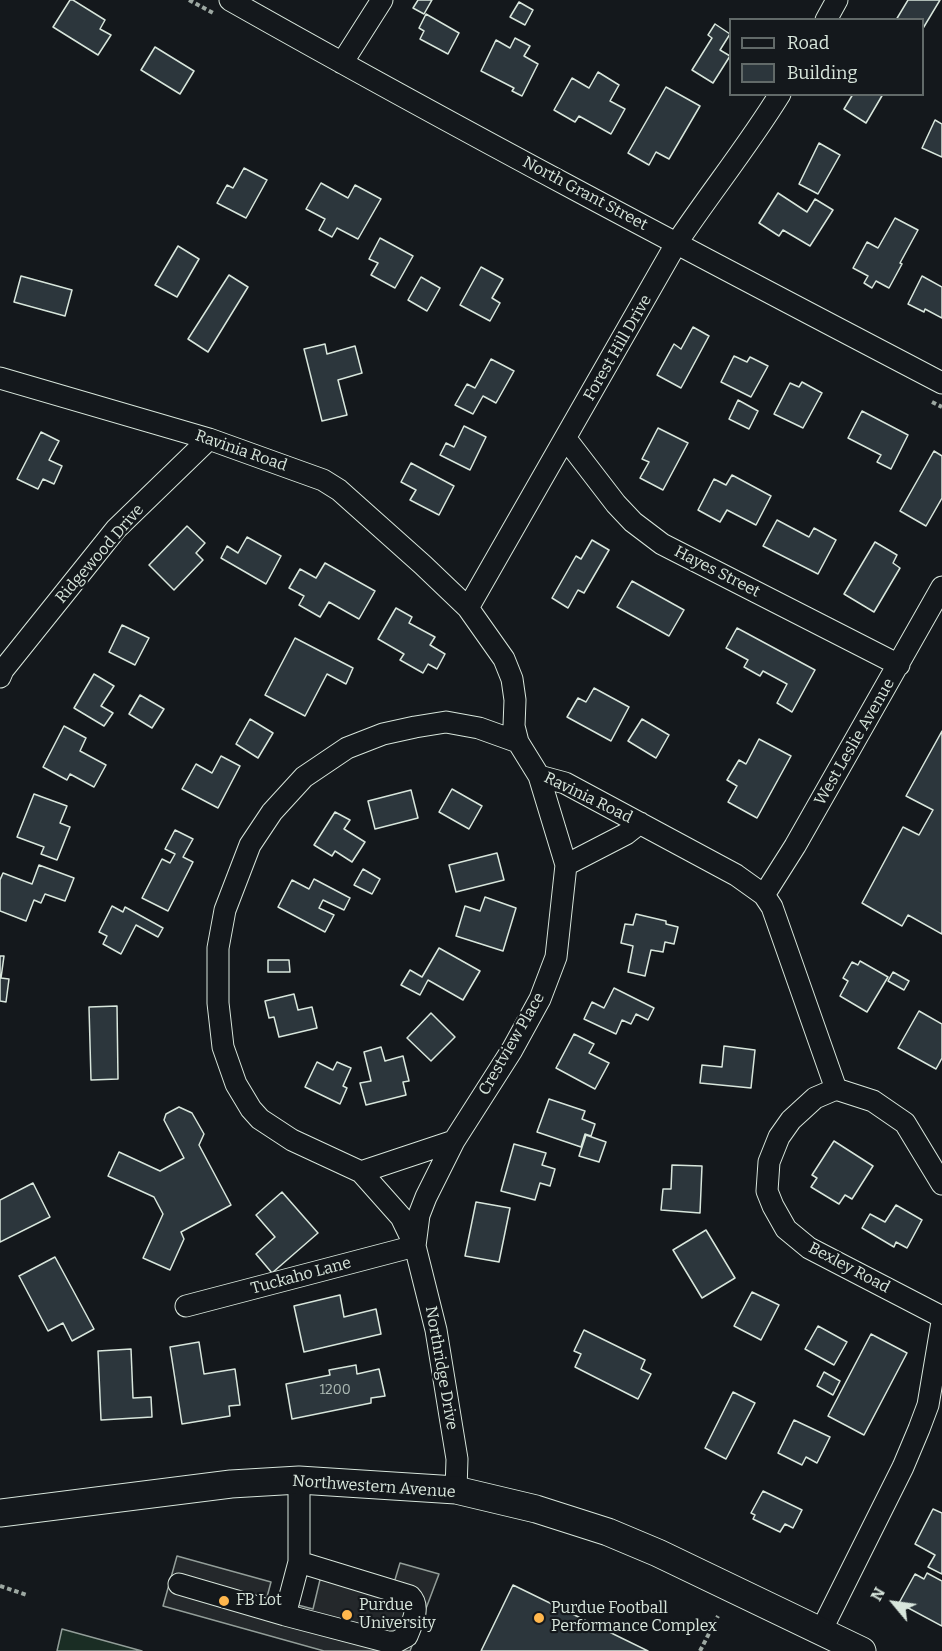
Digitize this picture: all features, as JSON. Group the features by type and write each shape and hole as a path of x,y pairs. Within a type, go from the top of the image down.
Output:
{"main road":[{"name":"Northwestern Avenue","path":"0,1513 231,1484 299,1480 456,1490 536,1509 608,1532 658,1553 862,1651"}],"street":[{"name":"North Grant Street","path":"230,0 676,244 942,383"},
{"path":"342,63 382,0"},
{"path":"827,18 837,0"},
{"name":"Forest Hill Drive","path":"468,608 676,244 779,96"},
{"name":"Ravinia Road","path":"0,378 209,439 323,480 339,490 468,608 504,659 512,679 515,700 514,726 518,742 539,776 565,783 736,875 764,895 772,907 836,1089"},
{"name":"Ridgewood Drive","path":"0,677 3,670 116,529 209,439"},
{"name":"Hayes Street","path":"566,439 616,504 633,522 662,544 899,665"},
{"name":"West Leslie Avenue","path":"764,895 795,846 942,587"},
{"name":"Northridge Drive","path":"456,1490 457,1459 436,1330 415,1246 401,1216 361,1172 292,1140 260,1119 236,1084 223,1047 218,1003 218,948 225,910 250,845 272,812 304,777 347,748 383,734 446,722 479,728 518,742"},
{"name":"Crestview Place","path":"454,1141 512,1050 540,999 556,957 566,865 539,776"},
{"path":"566,865 626,834 640,824"},
{"path":"836,1089 873,1101 905,1123 942,1184"},
{"name":"Bexley Road","path":"821,1630 903,1467 928,1406 942,1320 809,1248 786,1229 772,1206 768,1191 769,1162 779,1137 791,1120 814,1098 836,1089"},
{"path":"361,1172 454,1141"},
{"name":"Northridge Drive","path":"415,1246 419,1215 454,1141"},
{"name":"Tuckaho Lane","path":"186,1306 415,1246"},
{"path":"285,1615 299,1562 299,1480"},
{"path":"179,1584 285,1615 396,1642 407,1636 416,1609 415,1601 403,1593 299,1562"}],"path":[{"path":"0,1586 27,1595"},
{"path":"700,1651 718,1616"}],"green space":[{"path":"62,1629 142,1651 57,1651"}],"shaded area":[{"name":"FB Lot","path":"177,1556 271,1582 267,1597 313,1609 324,1563 394,1583 400,1563 439,1574 410,1651 324,1651 163,1606"}],"building":[{"path":"70,0 105,20 100,29 111,35 98,55 53,27"},
{"path":"418,0 432,0 424,14 413,8"},
{"path":"908,0 940,0 924,27 924,18 897,18"},
{"path":"519,2 533,10 525,25 510,17"},
{"path":"426,14 459,33 448,54 420,39 424,31 419,28"},
{"path":"715,24 729,33 720,50 729,58 713,83 692,70 712,38 708,35"},
{"path":"515,38 530,46 524,56 538,64 522,96 512,91 514,88 481,71 496,40 510,48"},
{"path":"155,47 194,71 180,94 141,70"},
{"path":"598,72 619,85 610,101 625,109 611,134 579,116 575,122 554,110 572,78 589,88"},
{"path":"666,87 700,106 669,159 656,152 649,165 628,153"},
{"path":"852,96 882,96 866,123 844,109"},
{"path":"935,120 942,124 942,157 922,148"},
{"path":"819,143 840,155 818,194 799,184"},
{"path":"244,168 267,180 246,218 217,203 227,185 233,188"},
{"path":"321,183 348,198 355,185 381,199 358,239 337,228 332,237 319,230 325,219 306,209"},
{"path":"778,193 807,212 815,199 833,210 810,246 783,230 779,236 759,223"},
{"path":"895,218 918,230 889,288 876,281 872,288 864,283 868,276 853,268 867,242 878,248"},
{"path":"380,238 413,256 395,288 371,275 378,263 369,259"},
{"path":"178,246 199,259 177,297 155,285"},
{"path":"481,267 503,279 492,298 500,303 490,321 460,305"},
{"path":"229,275 248,287 208,352 188,339"},
{"path":"21,276 72,290 65,316 14,302"},
{"path":"922,276 942,287 942,318 925,309 924,312 908,304"},
{"path":"421,277 440,288 427,311 408,300"},
{"path":"693,327 709,336 681,388 657,375 674,344 681,349"},
{"path":"325,344 327,354 355,346 362,373 338,380 347,415 322,421 304,349"},
{"path":"734,356 747,362 750,357 768,366 751,397 721,382"},
{"path":"491,359 514,371 496,403 483,396 473,414 455,405 467,384 475,388"},
{"path":"802,382 822,393 803,428 774,414 790,383 799,387"},
{"path":"738,400 758,411 749,429 729,419"},
{"path":"862,411 908,435 891,469 877,462 881,455 848,438"},
{"path":"464,426 486,437 470,470 440,455 446,443 454,447"},
{"path":"658,428 688,443 663,490 640,478 649,462 642,459"},
{"path":"41,432 59,441 49,460 62,466 54,484 43,479 38,489 17,479"},
{"path":"934,451 942,456 942,498 926,526 900,511"},
{"path":"411,463 454,486 439,515 410,500 416,490 401,482"},
{"path":"732,475 771,496 756,525 727,510 720,522 698,510 714,479 726,485"},
{"path":"777,520 809,537 814,528 836,540 818,574 763,546"},
{"path":"187,526 205,543 196,553 203,560 174,590 149,565"},
{"path":"247,537 281,556 266,584 221,558 227,546 238,553"},
{"path":"592,540 609,550 584,593 578,590 568,608 552,598 576,556 581,559"},
{"path":"875,542 897,555 893,563 900,568 874,612 844,594"},
{"path":"325,563 375,591 359,619 329,602 320,617 299,605 304,596 289,588 300,569 316,578"},
{"path":"632,581 684,610 669,636 617,607"},
{"path":"396,608 412,617 409,623 435,637 430,645 445,654 437,669 428,664 423,673 400,660 404,654 378,639"},
{"path":"122,625 149,638 135,665 109,652"},
{"path":"737,628 815,670 792,712 777,703 787,684 763,671 760,676 744,667 748,660 726,648"},
{"path":"295,638 353,668 346,684 327,674 305,716 265,695"},
{"path":"94,674 114,686 101,706 113,713 104,726 74,708"},
{"path":"594,688 629,707 611,741 567,717 578,698 586,702"},
{"path":"140,695 164,709 152,728 129,714"},
{"path":"250,719 273,733 258,758 236,744"},
{"path":"642,719 669,735 656,758 628,741"},
{"path":"64,726 86,738 80,751 106,765 94,787 70,774 67,780 43,767"},
{"path":"942,731 942,934 908,915 902,926 862,903 903,827 919,835 933,810 906,796"},
{"path":"759,739 791,756 757,818 728,802 737,786 727,780 739,760 746,764"},
{"path":"221,756 240,766 218,808 182,789 196,764 212,773"},
{"path":"452,789 482,806 469,829 439,812"},
{"path":"411,790 418,818 375,829 368,801"},
{"path":"34,794 67,806 60,823 70,827 57,860 41,854 44,847 17,837"},
{"path":"335,812 350,820 344,829 365,842 352,862 335,851 332,856 314,845"},
{"path":"175,830 193,839 183,857 193,862 168,911 142,898 162,859 170,863 175,854 165,849"},
{"path":"497,853 504,880 456,892 449,865"},
{"path":"39,865 74,878 65,901 45,894 41,903 34,900 26,921 0,911 0,880 3,873 32,884"},
{"path":"363,869 380,879 372,894 354,885"},
{"path":"314,879 350,898 344,910 323,900 319,908 334,915 325,932 278,907 292,880 309,889"},
{"path":"485,897 516,908 503,951 456,936 465,906 480,911"},
{"path":"112,906 123,912 125,907 163,928 158,937 136,925 121,954 103,944 107,936 99,932"},
{"path":"636,914 666,921 666,924 678,927 674,944 665,942 663,952 651,950 645,976 628,972 633,946 621,943 625,924 633,925"},
{"path":"439,948 480,971 463,1000 428,980 420,995 401,985 410,970 422,977"},
{"path":"0,956 4,956 1,978 9,979 6,1002 0,1001"},
{"path":"268,960 289,960 290,972 268,972"},
{"path":"860,961 888,977 867,1012 840,996 848,981 843,978 852,962 858,965"},
{"path":"893,972 909,981 904,990 888,981"},
{"path":"614,988 654,1008 648,1020 636,1014 631,1024 622,1020 616,1034 584,1019 592,1002 604,1008"},
{"path":"294,994 298,1010 312,1007 317,1028 279,1037 274,1017 269,1018 265,1001"},
{"path":"117,1006 118,1079 91,1080 89,1007"},
{"path":"919,1011 942,1024 942,1058 936,1069 898,1048"},
{"path":"431,1013 455,1037 431,1061 407,1038"},
{"path":"574,1034 594,1044 589,1053 609,1063 595,1089 556,1068"},
{"path":"724,1046 755,1050 751,1088 700,1083 702,1065 722,1067"},
{"path":"381,1047 385,1061 403,1056 409,1081 403,1082 406,1095 366,1105 360,1083 371,1081 364,1052"},
{"path":"317,1062 333,1070 337,1062 351,1068 343,1086 347,1088 340,1104 305,1087"},
{"path":"549,1099 585,1111 582,1119 595,1124 591,1136 585,1134 581,1147 537,1132"},
{"path":"179,1107 192,1113 204,1134 199,1145 231,1205 181,1232 184,1239 170,1270 143,1258 163,1214 154,1197 108,1176 119,1152 160,1171 184,1158 164,1120 166,1114"},
{"path":"586,1135 606,1142 599,1162 579,1156"},
{"path":"834,1141 873,1166 852,1199 845,1195 839,1204 811,1187 817,1178 812,1175"},
{"path":"514,1144 546,1153 542,1165 555,1169 550,1186 540,1183 535,1200 501,1191"},
{"path":"672,1165 702,1166 700,1213 661,1210 663,1189 671,1189"},
{"path":"33,1183 50,1217 0,1242 0,1200"},
{"path":"282,1192 318,1233 272,1273 256,1254 275,1237 256,1215"},
{"path":"476,1202 510,1208 499,1262 465,1256"},
{"path":"896,1205 922,1220 907,1248 896,1242 894,1247 862,1228 870,1214 885,1222"},
{"path":"706,1230 735,1278 702,1298 673,1250"},
{"path":"55,1257 94,1329 72,1341 63,1323 48,1331 19,1276"},
{"path":"752,1292 779,1305 761,1340 734,1326"},
{"path":"340,1295 344,1317 376,1309 381,1334 304,1352 294,1306"},
{"path":"818,1326 847,1342 834,1365 805,1349"},
{"path":"584,1330 645,1360 641,1369 651,1374 638,1399 575,1367 581,1354 574,1351"},
{"path":"871,1334 907,1353 864,1435 828,1416"},
{"path":"199,1342 204,1374 235,1369 240,1405 229,1406 230,1416 182,1424 170,1347"},
{"path":"131,1349 133,1398 151,1397 152,1417 101,1420 98,1351"},
{"path":"356,1365 357,1374 379,1369 385,1396 371,1398 371,1403 292,1419 286,1384 330,1375 329,1370"},
{"path":"824,1372 840,1381 833,1395 817,1386"},
{"path":"733,1392 755,1403 726,1459 705,1448"},
{"path":"794,1420 830,1437 817,1463 806,1457 802,1465 778,1453"},
{"path":"763,1491 802,1510 793,1528 785,1524 780,1532 753,1519 755,1515 751,1513"},
{"path":"933,1509 942,1513 942,1574 928,1567 935,1555 915,1544"},
{"path":"927,1573 942,1581 942,1626 899,1603 915,1574 924,1579"},
{"name":"Purdue Football Performance Complex","path":"513,1585 648,1651 481,1651"}],"place":[{"name":"FB Lot","path":"224,1601"},
{"name":"Purdue University","path":"347,1615"},
{"name":"Purdue Football Performance Complex","path":"539,1618"}]}
